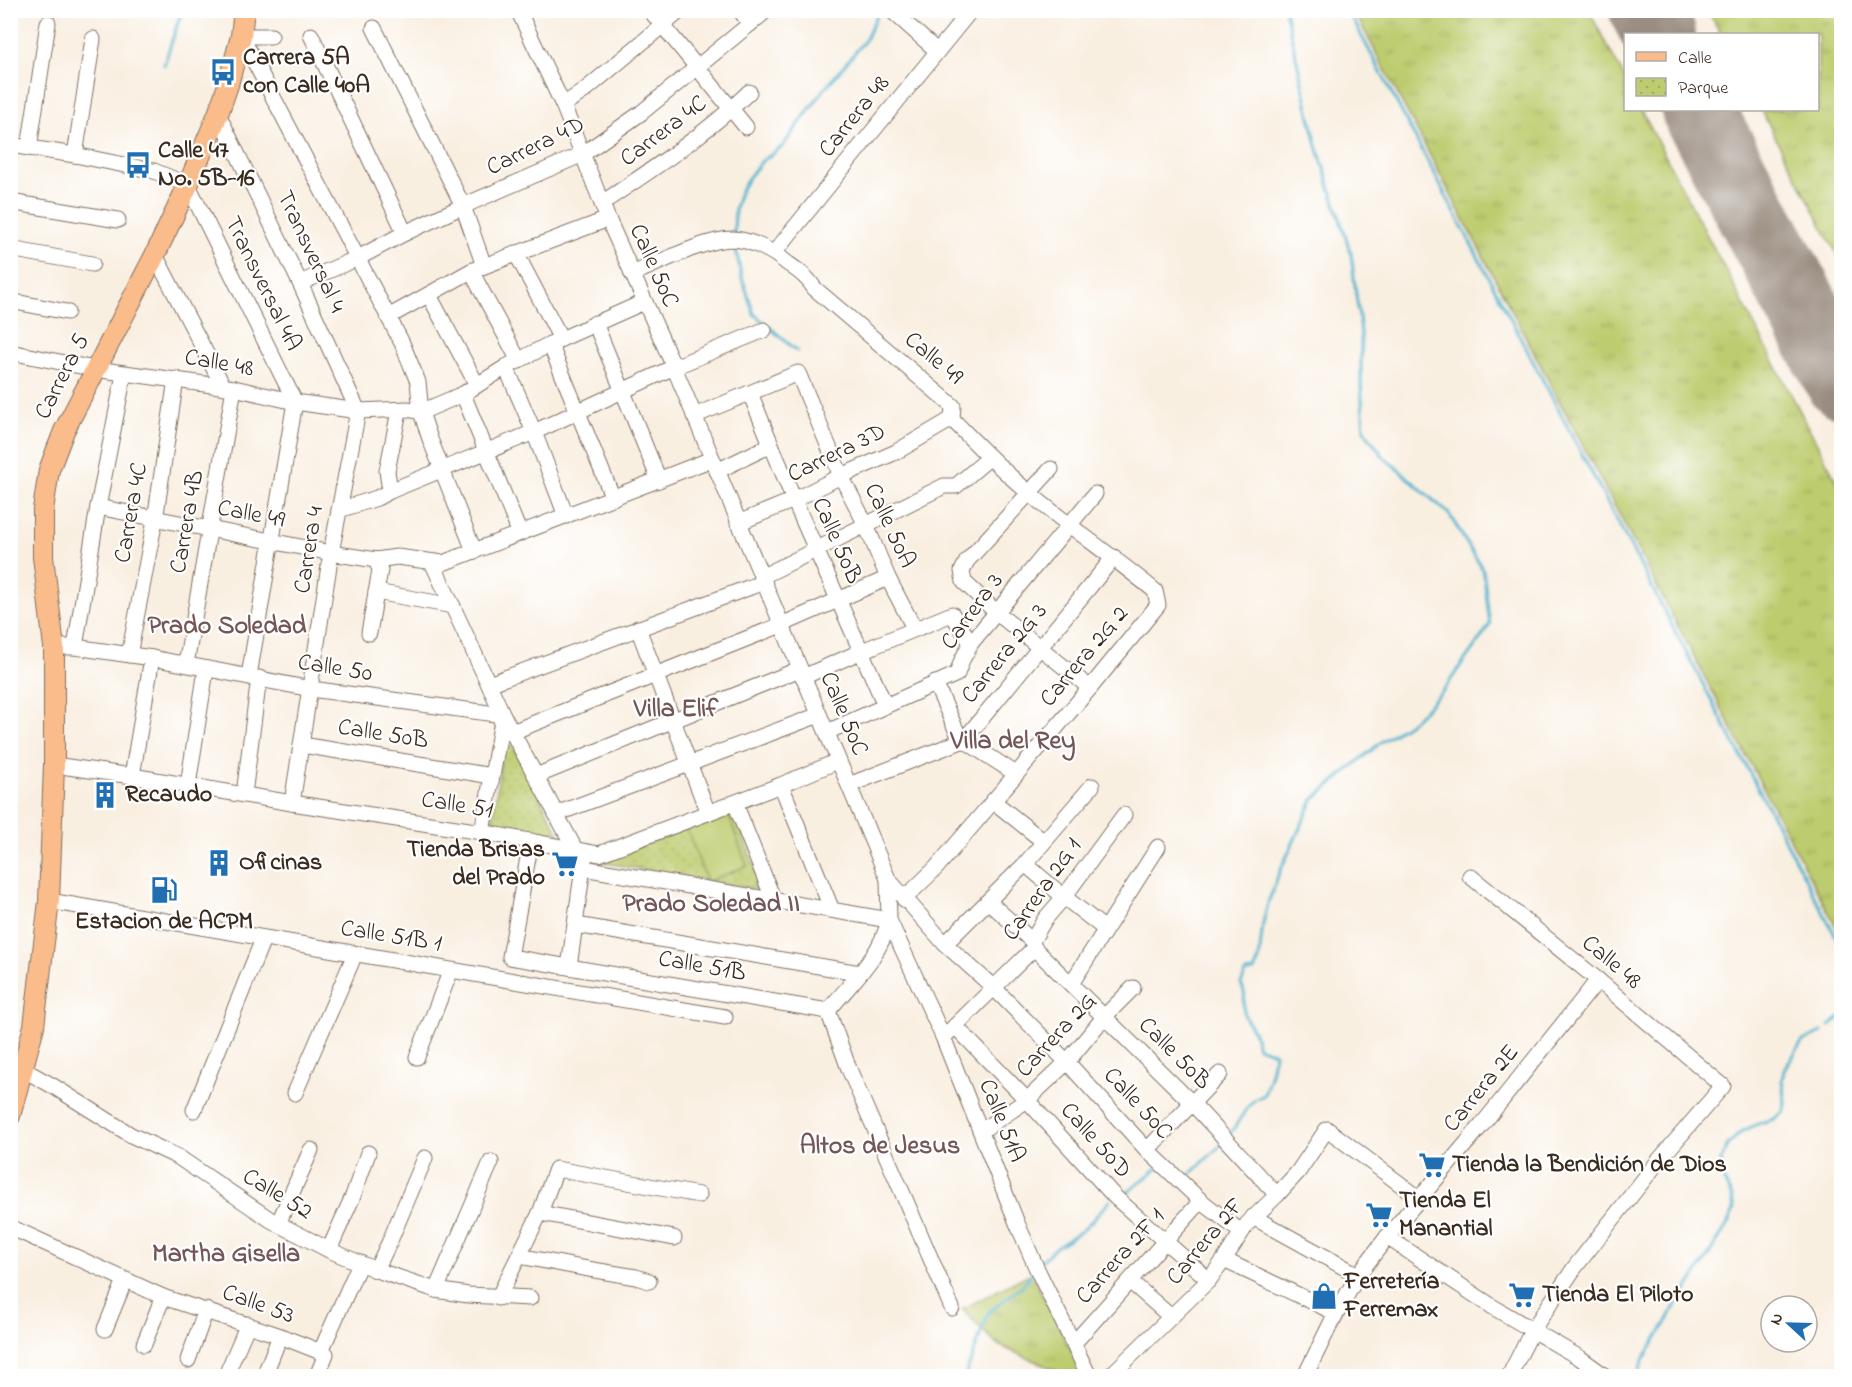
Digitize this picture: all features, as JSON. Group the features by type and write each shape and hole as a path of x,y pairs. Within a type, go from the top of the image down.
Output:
{"main road":[{"name":"Carrera 5","path":"10,1116 24,1071 34,1026 49,901 54,765 54,647 43,557 43,510 49,470 64,431 155,255 188,185 218,114 241,36 244,10"}],"street":[{"path":"650,10 746,127"},
{"path":"563,105 584,91 681,10"},
{"path":"740,10 750,24"},
{"name":"Carrera 4D","path":"300,283 358,258 463,206 583,154 641,113 767,10"},
{"path":"891,10 938,51"},
{"name":"Carrera 48","path":"774,252 971,10"},
{"name":"Calle 50C","path":"519,12 563,105 608,219 674,367 888,879 945,944 993,987 1067,1062 1147,1150 1201,1201 1241,1233"},
{"path":"29,148 48,23"},
{"path":"374,28 463,206 478,268 534,432 566,516"},
{"path":"311,35 405,233"},
{"path":"271,36 241,36 402,343 418,382 421,412 474,551"},
{"path":"75,155 93,39"},
{"name":"Carrera 4C","path":"602,203 671,158 749,92"},
{"name":"Transversal 4","path":"218,114 300,283 358,411"},
{"path":"10,145 154,171 188,185"},
{"name":"Transversal 4A","path":"188,185 295,402"},
{"path":"10,202 118,220"},
{"path":"388,317 478,268 608,219"},
{"name":"Calle 49","path":"632,274 693,248 735,239 774,252 810,280 814,288 953,406 952,419 989,458 1029,493 1155,591 1158,605"},
{"path":"10,249 92,264"},
{"path":"516,253 556,341 578,412 613,498"},
{"path":"155,255 229,387"},
{"path":"429,295 477,385"},
{"path":"10,301 67,312"},
{"path":"421,412 463,394 512,364 556,341 644,302"},
{"path":"596,323 659,480"},
{"path":"339,510 377,498 534,432 674,367 764,330"},
{"name":"Calle 48","path":"10,352 124,374 229,387 295,402 358,411 421,412"},
{"name":"Calle 50A","path":"750,393 798,373 841,476 914,628"},
{"path":"75,647 98,507 124,374"},
{"name":"Carrera 4C","path":"129,655 155,520 176,379"},
{"name":"Carrera 4B","path":"186,664 210,530 229,387"},
{"path":"694,416 750,393"},
{"name":"Calle 50B","path":"750,393 794,500 885,705"},
{"path":"463,394 518,529 517,534"},
{"path":"244,794 254,677 272,542 295,402"},
{"name":"Carrera 4","path":"292,803 331,554 358,411"},
{"path":"390,491 387,471 399,411"},
{"name":"Carrera 3D","path":"738,523 794,500 896,452 952,419"},
{"path":"569,967 583,868 580,851 556,814 503,715 432,562 443,562 474,551 659,480 771,446"},
{"path":"489,684 762,580 816,550 944,486 956,486 989,458"},
{"path":"1051,469 967,561 962,571 964,582 997,613 1090,688"},
{"name":"Carrera 3","path":"827,732 957,674 971,643 1095,494"},
{"name":"Calle 49","path":"98,507 331,554 376,560 397,556 432,562"},
{"name":"Carrera 2G 3","path":"849,785 964,740 1114,557"},
{"path":"369,633 380,570 376,560"},
{"path":"512,732 781,625 888,578"},
{"path":"376,592 453,606"},
{"name":"Carrera 2G 2","path":"904,899 936,868 1158,605"},
{"path":"536,776 673,721 862,651 952,614 971,643"},
{"path":"638,628 708,813"},
{"name":"Calle 50","path":"54,647 75,647 152,658 311,689 503,715"},
{"path":"132,776 152,658"},
{"path":"188,785 206,669"},
{"path":"935,683 958,734 1016,774"},
{"path":"482,832 503,715"},
{"path":"556,814 819,715"},
{"name":"Calle 50B","path":"302,745 492,776"},
{"name":"Calle 51","path":"54,765 482,832 599,854 838,761"},
{"path":"781,785 832,910"},
{"path":"945,944 1025,864 1092,786"},
{"path":"993,801 1043,842"},
{"path":"735,803 774,901"},
{"name":"Carrera 2G 1","path":"943,1037 1033,944 1045,919 1125,815"},
{"name":"Calle 51B","path":"531,841 510,957 828,1011"},
{"path":"1071,984 1158,847"},
{"path":"1025,864 1105,929"},
{"path":"583,868 889,920 877,953 828,1011 849,1069 952,1308"},
{"name":"Calle 48","path":"1470,876 1599,980 1723,1086 1660,1159 1575,1266 1533,1329"},
{"name":"Calle 51A","path":"888,879 889,920 943,1037 1031,1256 1089,1377"},
{"name":"Calle 51B 1","path":"49,901 725,1017"},
{"name":"Calle 50B","path":"988,901 1192,1103 1277,1195"},
{"path":"576,924 860,973"},
{"path":"194,1110 264,939"},
{"path":"295,1093 352,961"},
{"path":"417,1058 449,975"},
{"name":"Carrera 2E","path":"1305,1377 1336,1313 1358,1275 1599,980"},
{"name":"Carrera 2G","path":"981,1131 1027,1100 1067,1062 1105,1016 1133,988"},
{"name":"Calle 50D","path":"955,1026 1027,1100 1115,1197 1209,1280"},
{"name":"Calle 52","path":"24,1071 53,1086 131,1135 178,1156 278,1224 328,1250 376,1270 436,1290 498,1298 530,1298"},
{"path":"1147,1150 1220,1074"},
{"name":"Carrera 2F","path":"1110,1377 1209,1280 1253,1217 1298,1172 1327,1128 1420,1199"},
{"path":"278,1224 311,1150"},
{"path":"328,1250 353,1196 368,1153"},
{"path":"376,1270 425,1158"},
{"path":"436,1290 491,1162"},
{"path":"498,1298 540,1213 556,1169 699,1195"},
{"name":"Carrera 2F 1","path":"1074,1343 1131,1282 1201,1201"},
{"path":"540,1213 674,1238"},
{"path":"1253,1217 1358,1275"},
{"name":"Calle 53","path":"10,1227 163,1297 248,1324 323,1352"},
{"path":"1387,1237 1493,1307 1580,1358 1605,1377"},
{"path":"519,1256 649,1281"},
{"path":"1224,1260 1336,1313"},
{"path":"317,1377 323,1352 360,1263"},
{"path":"105,1329 125,1280"},
{"path":"1131,1282 1171,1317"},
{"path":"144,1344 163,1297"},
{"path":"188,1360 206,1310"},
{"path":"226,1375 248,1324"},
{"path":"1509,1377 1533,1329"},
{"path":"264,1377 280,1336"}],"green space":[{"path":"1354,11 1589,11 1624,77 1624,111 1642,111 1841,489 1841,936"},
{"path":"1708,11 1841,11 1841,262 1762,111 1819,111 1819,33 1720,33"},
{"path":"505,731 561,837 492,824"},
{"path":"733,809 764,891 600,862"},
{"path":"727,811 747,866 707,882 686,827"},
{"path":"1031,1273 1084,1376 1069,1376 996,1344 962,1309"}],"waterway":[{"path":"164,65 182,10"},
{"path":"734,234 735,208 740,192 749,177 762,161 782,147 823,91 866,39 877,10"},
{"path":"1228,1137 1247,1108 1254,1100 1264,1095 1271,1073 1275,1053 1258,1047 1245,1015 1241,984 1246,973 1254,971 1259,960 1263,923 1269,900 1313,800 1381,742 1414,720 1442,692 1490,625 1483,570 1449,514 1383,456 1364,430 1361,333 1351,254 1317,146 1285,10"},
{"path":"1348,10 1842,948"},
{"path":"735,244 741,275 754,314 797,351"},
{"path":"1829,1026 1842,1016"},
{"path":"1637,1376 1643,1360 1677,1302 1726,1227 1734,1210 1732,1197 1724,1181 1721,1160 1728,1145 1741,1132 1774,1119 1783,1112 1784,1070 1803,1041 1822,1032"},
{"path":"1185,1179 1222,1144"},
{"path":"1121,1195 1159,1167"},
{"path":"1039,1263 1056,1247 1083,1230 1110,1201"},
{"path":"965,1376 988,1313 1022,1286 1033,1271"}],"taxiway":[{"path":"1812,326 1827,350 1842,364"}],"runway":[{"path":"1646,10 1658,33"},
{"path":"1699,111 1842,381"}],"place":[{"name":"Carrera 5A con Calle 40A","path":"223,72"},
{"name":"Calle 47 No. 5B-16","path":"138,165"},
{"name":"Recaudo","path":"105,795"},
{"name":"Oficinas","path":"219,863"},
{"name":"Tienda Brisas del Prado","path":"565,864"},
{"name":"Estacion de ACPM","path":"164,890"},
{"name":"Tienda la Bendición de Dios","path":"1432,1165"},
{"name":"Tienda El Manantial","path":"1379,1215"},
{"name":"Tienda El Piloto","path":"1522,1295"},
{"name":"Ferretería Ferremax","path":"1324,1296"}],"district":[{"name":"Prado Soledad","path":"227,627"},
{"name":"Villa Elif","path":"676,710"},
{"name":"Villa del Rey","path":"1013,742"},
{"name":"Prado Soledad II","path":"711,905"},
{"name":"Altos de Jesus","path":"880,1147"},
{"name":"Martha Gisella","path":"226,1255"}]}
